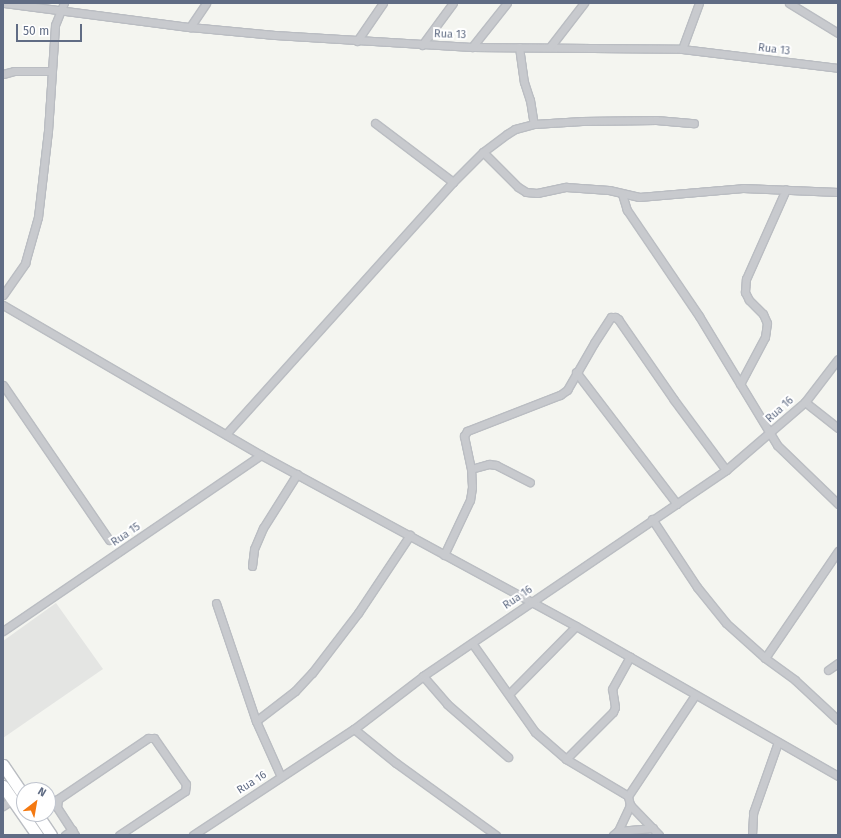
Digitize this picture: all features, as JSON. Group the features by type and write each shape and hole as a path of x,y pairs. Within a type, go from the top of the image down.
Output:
{"main road":[{"path":"3,765 16,784"},
{"path":"3,786 37,835"},
{"path":"42,822 51,835"}],"street":[{"name":"Rua 13","path":"4,3 63,6 190,27 357,41 472,47 682,49 838,68"},
{"path":"190,27 206,3"},
{"path":"357,41 383,3"},
{"path":"422,45 453,3"},
{"path":"472,47 507,3"},
{"path":"550,47 584,3"},
{"path":"682,49 699,3"},
{"path":"789,3 838,33"},
{"path":"3,296 26,263 38,217 48,131 55,25 63,6"},
{"path":"519,47 524,82 530,100 534,124"},
{"path":"3,74 14,71 51,71"},
{"path":"226,434 453,182 483,152 515,129 534,124 582,121 656,120 694,123"},
{"path":"375,123 453,182"},
{"path":"483,152 518,187 526,192 537,193 566,187 598,189 639,197 743,188 838,192"},
{"path":"740,384 765,337 767,323 763,314 749,300 745,292 746,279 786,189"},
{"path":"622,194 627,210 698,316 777,445 838,504"},
{"path":"3,305 261,455 533,602 838,776"},
{"path":"444,555 470,500 472,487 471,468 464,436 467,431 560,395 566,390 607,321 615,317 726,470"},
{"name":"Rua 16","path":"193,835 354,729 423,676 726,470 804,402 838,359"},
{"path":"576,372 677,504"},
{"path":"3,385 109,540"},
{"path":"804,402 838,428"},
{"name":"Rua 15","path":"3,631 261,455"},
{"path":"471,468 489,464 496,465 530,482"},
{"path":"252,566 254,549 263,528 297,474"},
{"path":"652,519 702,593 726,623 765,658 795,680 838,720"},
{"path":"256,721 295,691 312,673 358,613 410,536"},
{"path":"765,658 838,552"},
{"path":"216,603 236,666 256,721 281,777"},
{"path":"509,694 576,626"},
{"path":"472,643 535,732 566,759 628,796"},
{"path":"566,759 613,712 615,707 612,689 615,681 630,658"},
{"path":"828,670 838,663"},
{"path":"423,676 447,704 508,757"},
{"path":"659,835 630,806 628,796 695,695"},
{"path":"354,729 408,771 496,835"},
{"path":"65,835 74,833 58,808 57,803 61,795 148,738 154,738 186,784 186,791 119,835"},
{"path":"752,835 753,813 778,742"},
{"path":"3,806 12,800"},
{"path":"616,833 630,806"},
{"path":"616,833 652,828"}],"shaded area":[{"path":"56,603 103,669 3,738 3,641"}]}
